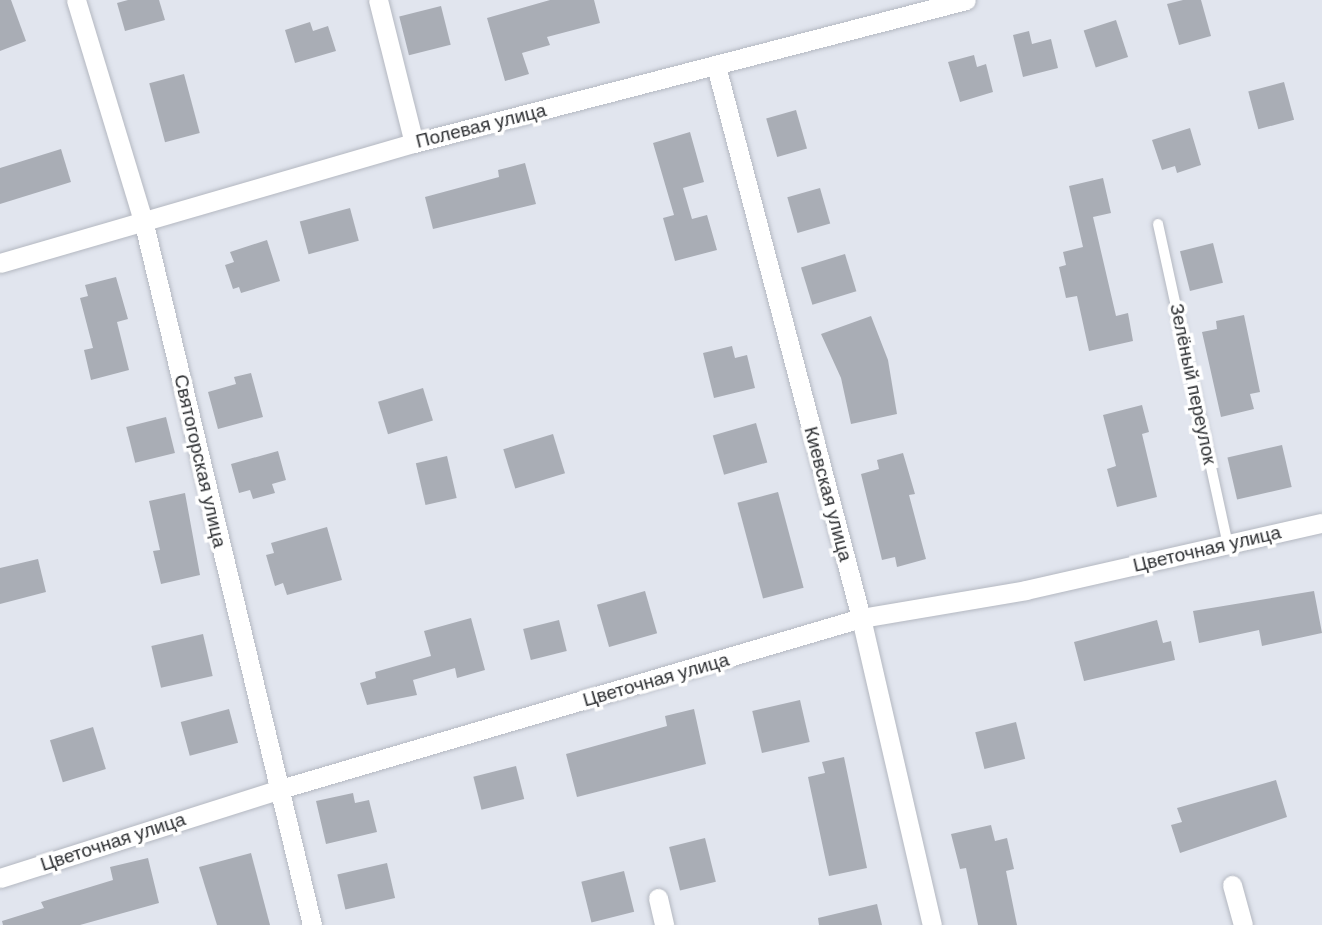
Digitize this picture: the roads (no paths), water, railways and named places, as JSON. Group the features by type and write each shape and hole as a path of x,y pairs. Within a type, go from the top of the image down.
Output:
{"street":[{"name":"Святогорская улица","path":"76,0 143,220 277,790 312,925"},
{"path":"378,0 414,144"},
{"name":"Полевая улица","path":"0,263 414,144 965,0"},
{"name":"Киевская улица","path":"716,66 860,618 932,925"},
{"name":"Цветочная улица","path":"0,878 277,790 860,618 1026,590 1322,523"},
{"path":"1232,885 1243,925"},
{"path":"658,898 664,925"}],"lane":[{"name":"Зелёный переулок","path":"1158,223 1228,544"}]}
